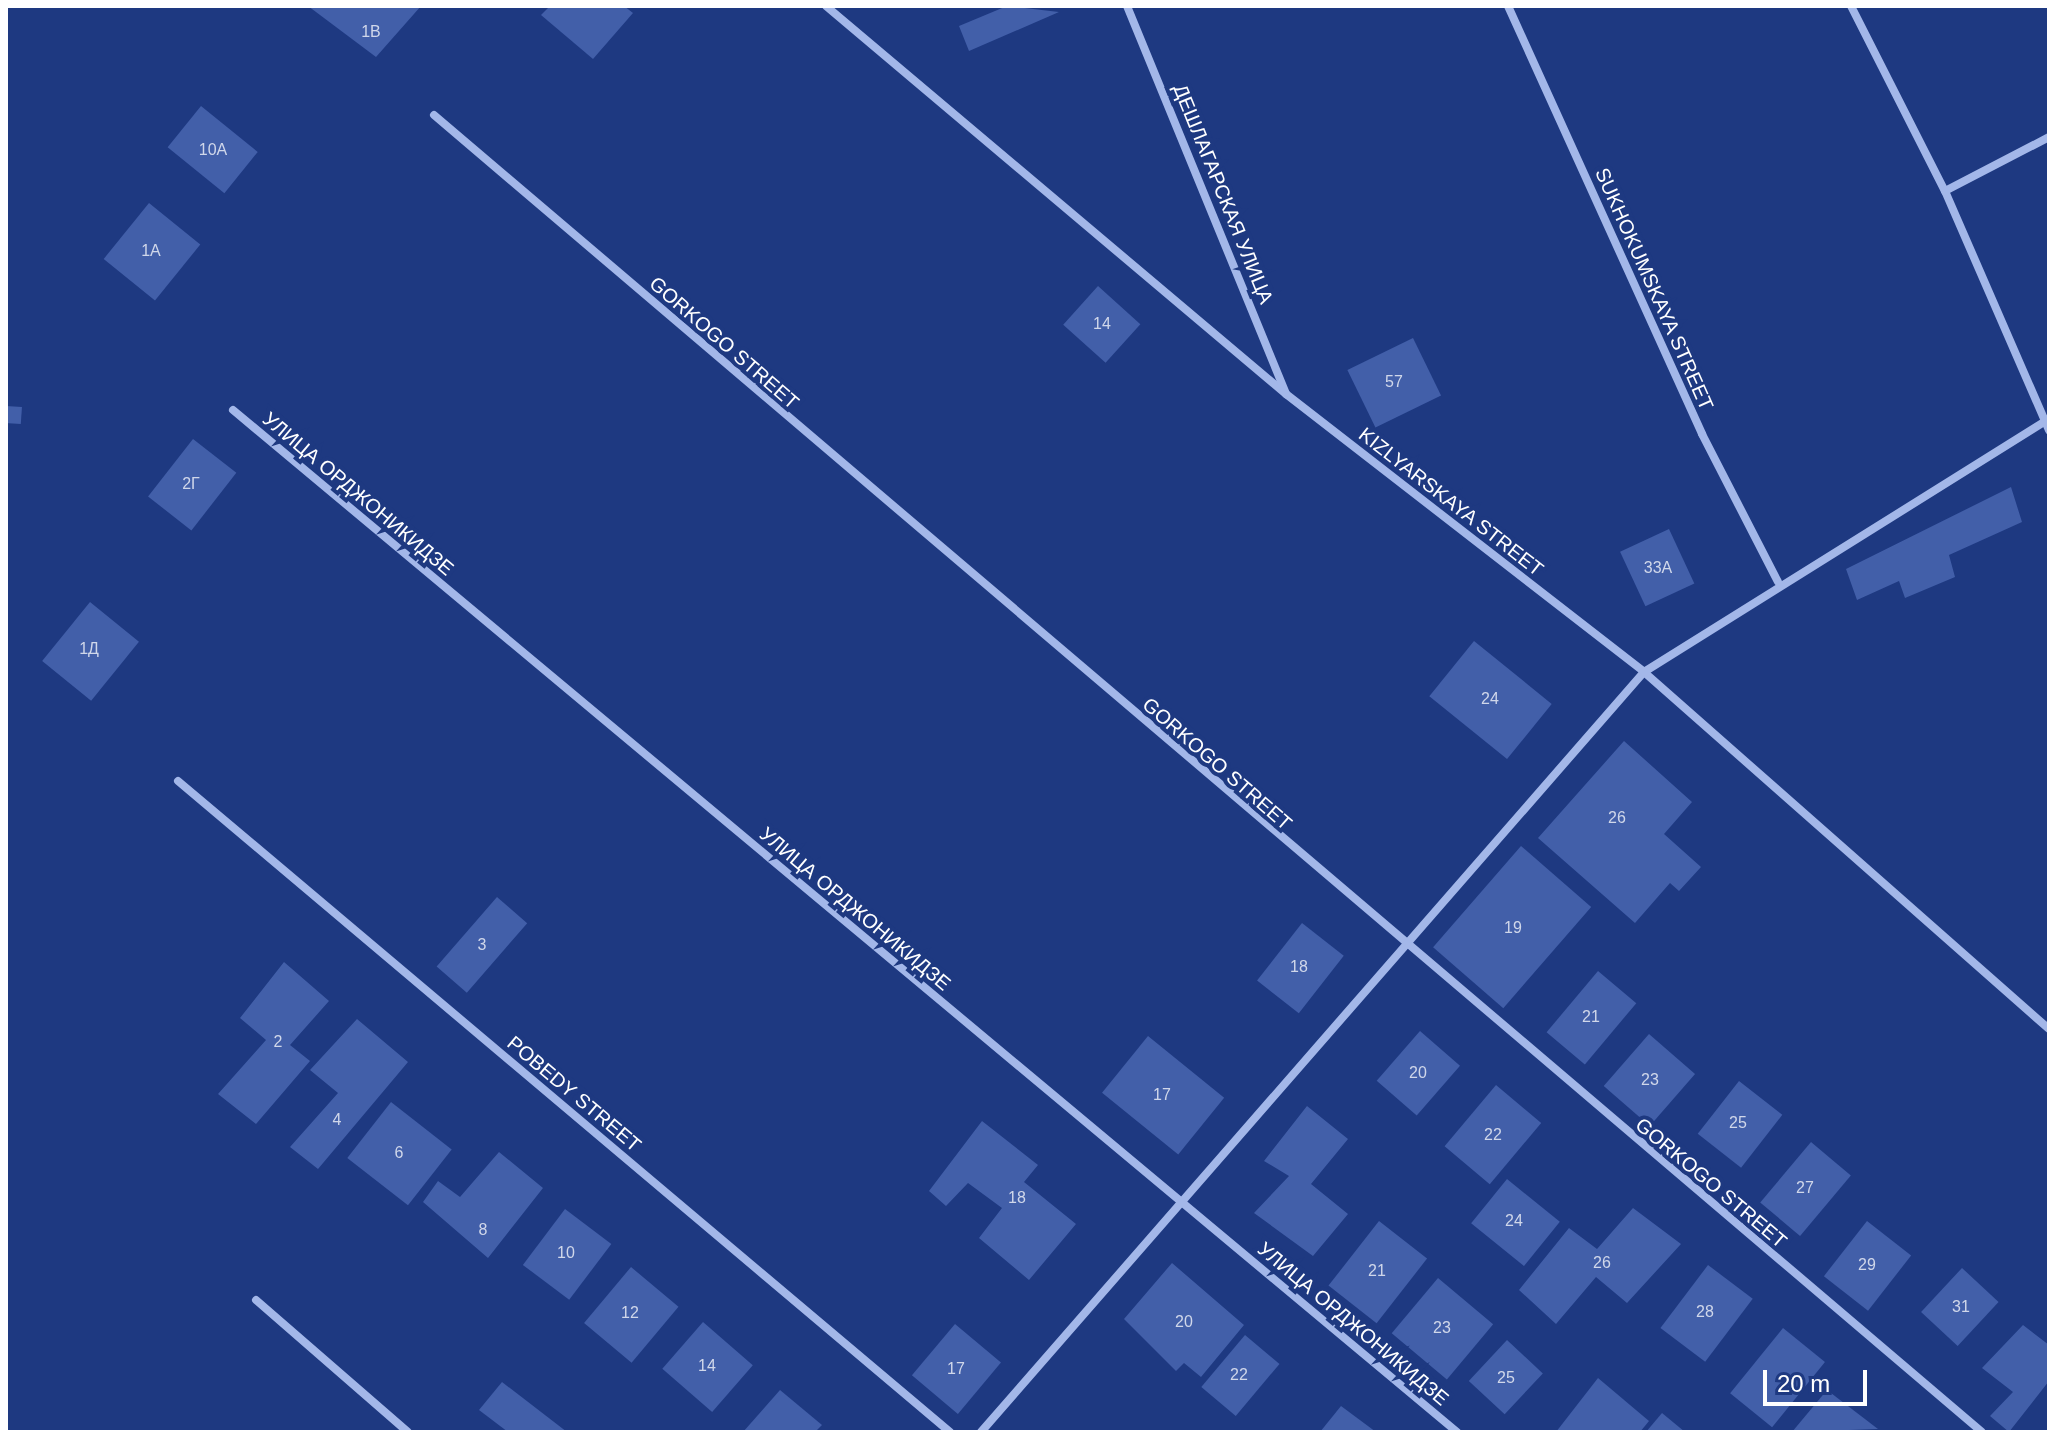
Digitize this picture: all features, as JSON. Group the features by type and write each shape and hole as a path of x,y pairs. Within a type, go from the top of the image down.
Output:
{"street":[{"name":"KIZLYARSKAYA STREET","path":"826,6 1286,394 1644,672 2049,1029"},
{"name":"ДЕШЛАГАРСКАЯ УЛИЦА","path":"1127,6 1286,394"},
{"name":"SUKHOKUMSKAYA STREET","path":"1508,6 1702,434 1778,582"},
{"path":"981,1432 1644,672 1778,582 2048,424 1945,191 1851,6"},
{"name":"GORKOGO STREET","path":"434,115 1406,947 1982,1432"},
{"path":"1945,191 2049,137"},
{"name":"УЛИЦА ОРДЖОНИКИДЗЕ","path":"233,410 1457,1432"},
{"name":"POBEDY STREET","path":"178,781 950,1432"},
{"path":"256,1300 408,1432"}],"building":[{"path":"308,6 421,6 376,57"},
{"path":"550,6 624,6 633,13 593,59 541,15"},
{"path":"1007,6 1059,12 969,51 959,26"},
{"path":"201,106 258,152 224,193 168,147"},
{"path":"149,203 200,245 155,300 104,259"},
{"path":"1098,286 1140,324 1106,363 1063,325"},
{"path":"1413,338 1441,396 1375,428 1347,370"},
{"path":"6,406 22,407 21,424 6,423"},
{"path":"193,439 236,473 191,530 148,497"},
{"path":"2011,487 2022,522 1949,555 1955,577 1905,598 1899,581 1857,600 1846,569"},
{"path":"1669,529 1694,583 1645,606 1620,552"},
{"path":"90,602 139,642 91,701 42,661"},
{"path":"1474,641 1552,704 1507,759 1429,696"},
{"path":"1624,741 1692,802 1664,834 1701,867 1679,891 1670,883 1635,923 1538,838"},
{"path":"1521,846 1591,907 1503,1008 1433,947"},
{"path":"497,897 527,923 467,993 437,966"},
{"path":"1302,923 1344,956 1299,1013 1257,981"},
{"path":"284,962 329,1001 290,1045 310,1061 256,1124 218,1094 266,1040 240,1018"},
{"path":"1598,971 1636,1003 1585,1064 1547,1032"},
{"path":"357,1019 408,1062 318,1169 290,1147 338,1093 310,1070"},
{"path":"1420,1031 1460,1066 1417,1116 1377,1081"},
{"path":"1649,1034 1695,1074 1650,1126 1604,1086"},
{"path":"1148,1036 1224,1098 1178,1154 1102,1093"},
{"path":"1739,1081 1782,1115 1741,1168 1698,1134"},
{"path":"1496,1085 1541,1123 1490,1184 1445,1146"},
{"path":"391,1102 452,1149 408,1205 347,1158"},
{"path":"1307,1106 1348,1139 1311,1184 1348,1214 1313,1256 1254,1213 1289,1176 1264,1161"},
{"path":"982,1121 1038,1165 1024,1182 1076,1224 1029,1280 979,1238 1002,1208 968,1183 946,1206 929,1191"},
{"path":"1811,1142 1851,1175 1800,1236 1760,1203"},
{"path":"499,1152 543,1188 488,1258 423,1202 438,1181 460,1197"},
{"path":"1507,1179 1560,1222 1524,1266 1471,1223"},
{"path":"1633,1208 1681,1244 1627,1303 1596,1277 1556,1324 1519,1290 1569,1228 1597,1249"},
{"path":"565,1209 611,1244 569,1300 523,1265"},
{"path":"1379,1221 1427,1259 1377,1323 1329,1286"},
{"path":"1867,1221 1911,1255 1868,1311 1824,1276"},
{"path":"1172,1263 1244,1325 1201,1377 1184,1363 1176,1371 1124,1319"},
{"path":"1708,1265 1753,1299 1705,1362 1660,1328"},
{"path":"631,1267 678,1307 632,1363 584,1323"},
{"path":"1962,1268 1999,1302 1958,1346 1921,1312"},
{"path":"1438,1278 1493,1324 1447,1379 1392,1333"},
{"path":"703,1322 753,1365 712,1412 662,1369"},
{"path":"955,1324 1001,1363 958,1414 912,1375"},
{"path":"2023,1325 2049,1345 2049,1381 2009,1432 1990,1416 2013,1392 1982,1368"},
{"path":"1783,1328 1825,1362 1772,1427 1730,1393"},
{"path":"1245,1335 1279,1364 1236,1416 1201,1387"},
{"path":"1507,1340 1543,1373 1505,1414 1469,1381"},
{"path":"1598,1378 1649,1421 1640,1432 1556,1432"},
{"path":"502,1382 567,1432 508,1432 479,1410"},
{"path":"780,1390 822,1425 815,1432 743,1432"},
{"path":"1827,1390 1878,1429 1792,1432"},
{"path":"1341,1406 1376,1432 1320,1432"},
{"path":"1662,1413 1685,1432 1646,1432"}]}
